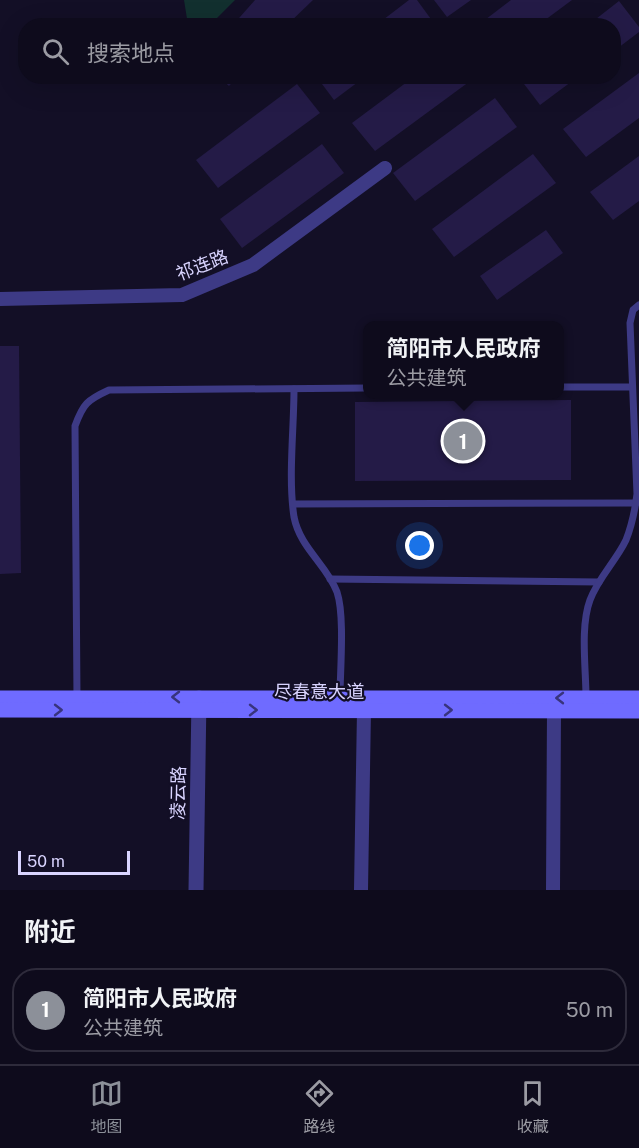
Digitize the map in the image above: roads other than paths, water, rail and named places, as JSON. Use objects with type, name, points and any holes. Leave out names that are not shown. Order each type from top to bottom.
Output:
[{"type":"main road","name":"尽春意大道","points":[[0,698],[77,698],[364,710],[639,711]]},
{"type":"main road","name":"尽春意大道","points":[[0,710],[340,698],[639,698]]},
{"type":"street","name":"祁连路","points":[[0,299],[182,295],[253,265],[385,168]]},
{"type":"street","name":"凌云路","points":[[196,890],[199,704]]},
{"type":"street","points":[[361,890],[364,710]]},
{"type":"street","points":[[553,890],[554,710]]},
{"type":"lane","points":[[586,698],[585,618],[590,599],[625,541],[633,520],[636,503],[630,323],[633,310],[639,305]]},
{"type":"lane","points":[[564,387],[632,387]]},
{"type":"lane","points":[[77,698],[75,426],[82,407],[91,398],[109,390],[363,388]]},
{"type":"lane","points":[[294,389],[293,504],[295,518],[302,541],[330,579],[337,593],[340,609],[340,698]]},
{"type":"lane","points":[[293,504],[636,503]]},
{"type":"lane","points":[[330,579],[599,582]]},
{"type":"place","name":"简阳市人民政府","points":[[463,441]]}]
